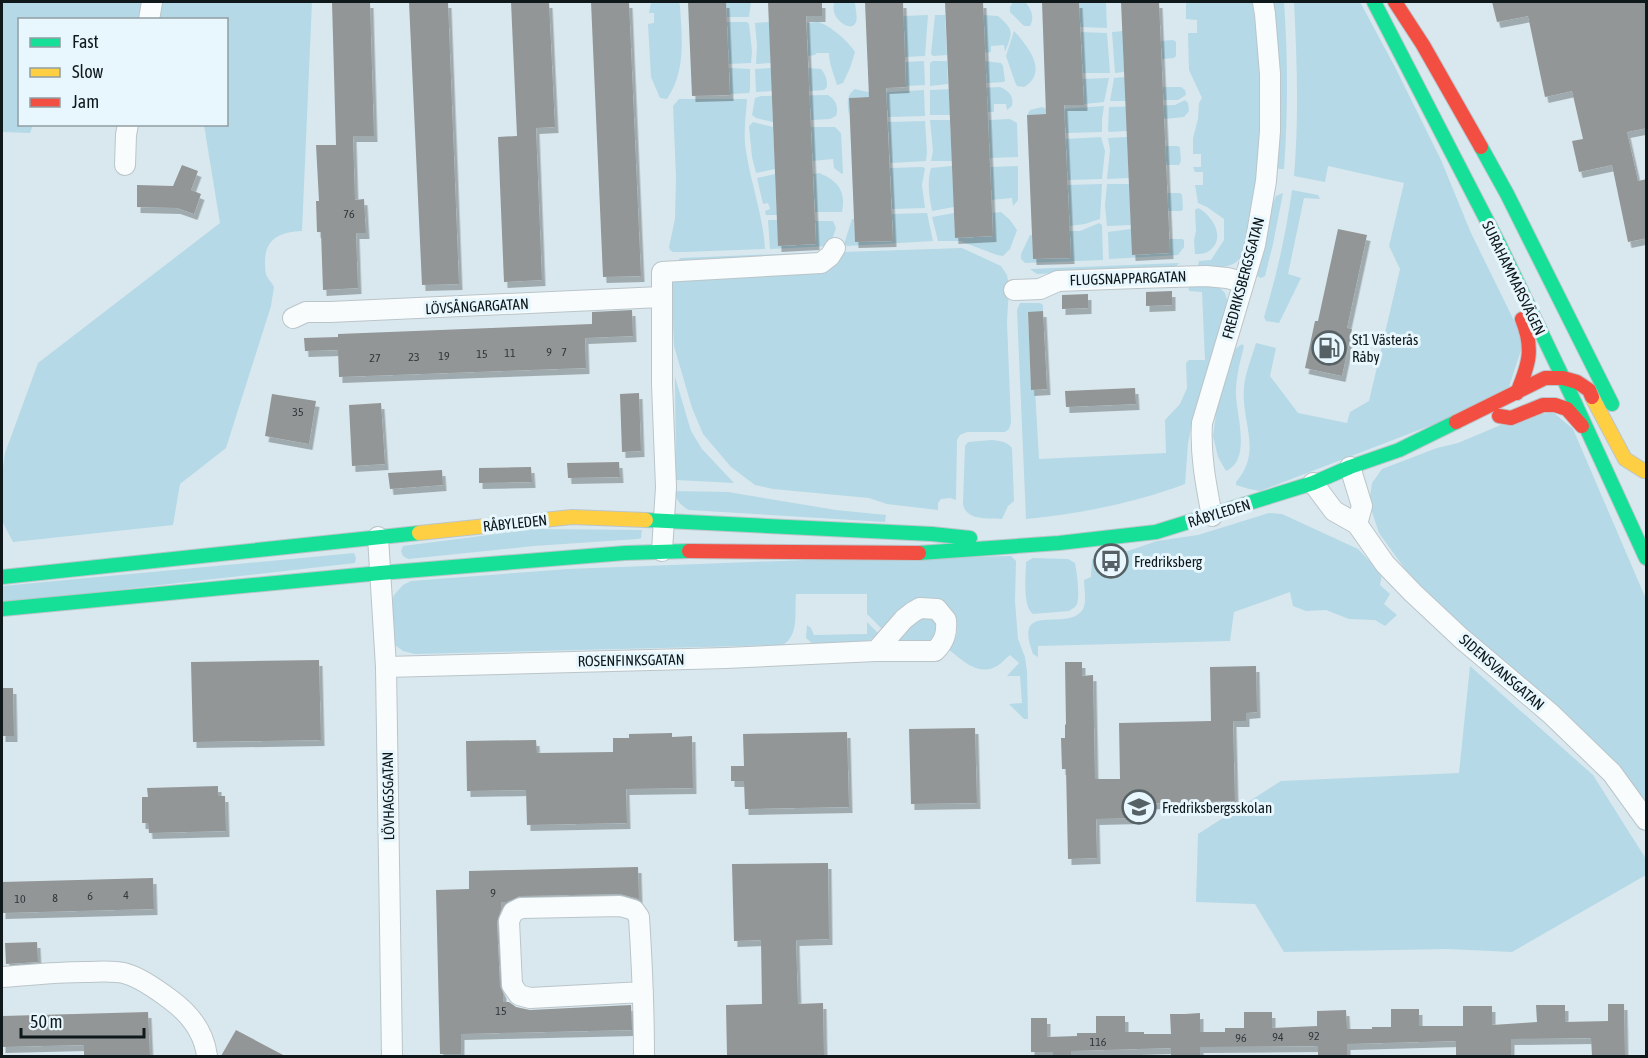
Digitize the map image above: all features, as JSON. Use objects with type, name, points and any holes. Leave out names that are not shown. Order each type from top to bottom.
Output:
[{"type":"main road","name":"SURAHAMMARSVÄGEN","points":[[1374,2],[1401,58],[1452,150],[1563,378],[1647,558]]},
{"type":"main road","name":"SURAHAMMARSVÄGEN","points":[[1395,2],[1423,45],[1507,194],[1645,473]]},
{"type":"main road","points":[[1516,281],[1512,296],[1526,326],[1531,349],[1529,366],[1517,393]]},
{"type":"main road","points":[[1399,450],[1417,452],[1546,395],[1563,378],[1572,357],[1574,343],[1571,322]]},
{"type":"main road","points":[[1399,450],[1545,378],[1563,378],[1577,382],[1589,390],[1625,459],[1645,473]]},
{"type":"main road","points":[[1499,416],[1510,418],[1543,405],[1555,405],[1567,409],[1592,439]]},
{"type":"main road","name":"RÅBYLEDEN","points":[[2,609],[380,573],[662,551],[930,553],[1059,543],[1156,532],[1313,483],[1399,450]]},
{"type":"main road","name":"RÅBYLEDEN","points":[[2,577],[572,517],[932,534],[1031,544]]},
{"type":"street","points":[[149,18],[152,2]]},
{"type":"street","name":"FREDRIKSBERGSGATAN","points":[[1212,516],[1204,471],[1202,423],[1257,234],[1266,181],[1270,131],[1270,74],[1263,2]]},
{"type":"street","points":[[125,165],[128,126]]},
{"type":"street","points":[[662,551],[666,487],[662,384],[662,272],[821,263],[835,249]]},
{"type":"street","name":"FLUGSNAPPARGATAN","points":[[1014,290],[1040,289],[1058,281],[1137,278],[1206,276],[1244,282]]},
{"type":"street","name":"LÖVSÅNGARGATAN","points":[[293,318],[306,312],[662,297]]},
{"type":"street","points":[[1350,467],[1362,506],[1358,524]]},
{"type":"street","name":"SIDENSVANSGATAN","points":[[1313,483],[1334,511],[1358,524],[1385,564],[1413,593],[1461,638],[1551,714],[1612,773],[1647,820]]},
{"type":"street","name":"LÖVHAGSGATAN","points":[[378,537],[386,667],[392,1056]]},
{"type":"street","name":"ROSENFINKSGATAN","points":[[386,667],[726,658],[876,651]]},
{"type":"street","points":[[643,992],[530,998],[519,995],[512,985],[509,921],[513,912],[521,908],[620,906],[634,910],[639,917],[643,992],[644,1056]]},
{"type":"street","points":[[2,977],[52,972],[104,971],[128,974],[157,990],[183,1009],[199,1029],[207,1056]]},
{"type":"shaded area","points":[[2,2],[312,2],[302,231],[276,237],[268,246],[265,268],[266,275],[274,287],[271,306],[226,448],[180,484],[173,525],[13,542],[2,521],[2,475],[5,453],[38,363],[220,223],[204,126],[228,126],[228,18],[18,18],[18,126],[33,126],[30,133],[2,132]]},
{"type":"shaded area","points":[[651,2],[679,2],[680,6],[682,42],[680,66],[667,99],[660,98],[651,77],[648,24],[654,23],[654,13],[649,13]]},
{"type":"shaded area","points":[[726,2],[751,2],[749,17],[726,17]]},
{"type":"shaded area","points":[[834,2],[855,2],[857,17],[854,25],[847,26],[837,18]]},
{"type":"shaded area","points":[[1013,2],[1027,4],[1032,16],[1030,26],[1024,26],[1010,12]]},
{"type":"shaded area","points":[[1079,2],[1106,2],[1107,28],[1080,27]]},
{"type":"shaded area","points":[[1187,2],[1252,2],[1259,49],[1260,147],[1255,195],[1244,254],[1236,262],[1215,268],[1198,265],[1199,261],[1211,260],[1224,240],[1224,219],[1198,203],[1195,185],[1203,185],[1203,172],[1195,172],[1193,167],[1201,167],[1201,154],[1193,154],[1193,138],[1199,103],[1202,98],[1189,70],[1188,33],[1197,33],[1197,20],[1186,19]]},
{"type":"shaded area","points":[[1271,2],[1284,2],[1287,86],[1284,169],[1279,169],[1276,165]]},
{"type":"shaded area","points":[[1294,2],[1360,2],[1441,160],[1471,233],[1524,341],[1509,387],[1445,420],[1260,491],[1236,485],[1244,470],[1250,448],[1244,388],[1256,343],[1276,348],[1270,376],[1298,413],[1347,423],[1350,412],[1369,401],[1400,269],[1389,246],[1404,183],[1328,166],[1325,182],[1294,176],[1297,89]]},
{"type":"shaded area","points":[[928,15],[925,56],[905,57],[903,16]]},
{"type":"shaded area","points":[[935,15],[945,15],[947,55],[933,56],[931,54]]},
{"type":"shaded area","points":[[983,15],[998,16],[1011,31],[1005,52],[1004,45],[991,46],[991,52],[985,53]]},
{"type":"shaded area","points":[[727,22],[747,22],[749,24],[751,63],[728,64]]},
{"type":"shaded area","points":[[769,22],[771,63],[756,64],[755,23]]},
{"type":"shaded area","points":[[818,22],[839,34],[855,52],[843,83],[837,85],[829,53],[816,53],[808,56],[807,23]]},
{"type":"shaded area","points":[[1014,31],[1030,51],[1036,67],[1031,81],[1024,87],[1017,86],[1006,56]]},
{"type":"shaded area","points":[[1123,31],[1124,72],[1115,73],[1112,32]]},
{"type":"shaded area","points":[[1081,32],[1107,33],[1110,73],[1082,73]]},
{"type":"shaded area","points":[[1161,41],[1176,42],[1176,56],[1162,59]]},
{"type":"shaded area","points":[[924,61],[925,85],[906,86],[905,62]]},
{"type":"shaded area","points":[[947,61],[948,84],[930,86],[930,63]]},
{"type":"shaded area","points":[[985,61],[1001,63],[1004,82],[986,83]]},
{"type":"shaded area","points":[[729,68],[750,69],[749,93],[730,94]]},
{"type":"shaded area","points":[[771,68],[772,91],[756,92],[755,69]]},
{"type":"shaded area","points":[[808,68],[823,71],[827,84],[824,90],[809,91]]},
{"type":"shaded area","points":[[1125,77],[1126,101],[1110,101],[1114,78]]},
{"type":"shaded area","points":[[1109,78],[1104,102],[1084,104],[1083,79]]},
{"type":"shaded area","points":[[1000,87],[1011,97],[1012,106],[1007,110],[1006,104],[994,104],[994,112],[988,112],[949,94],[950,115],[930,115],[930,90]]},
{"type":"shaded area","points":[[1163,87],[1181,87],[1185,90],[1186,95],[1178,100],[1163,100]]},
{"type":"shaded area","points":[[855,89],[872,93],[924,90],[925,116],[888,117],[886,96],[849,98],[849,116],[848,98]]},
{"type":"shaded area","points":[[828,95],[835,101],[837,107],[836,116],[830,119],[811,120],[809,99],[772,101],[773,122],[752,115],[755,98],[761,96]]},
{"type":"shaded area","points":[[679,99],[747,99],[745,145],[765,249],[684,252],[670,250],[675,219],[676,176],[673,106]]},
{"type":"shaded area","points":[[1185,100],[1189,111],[1184,117],[1164,119],[1163,109],[1127,131],[1109,132],[1108,130],[1109,107],[1175,105]]},
{"type":"shaded area","points":[[1104,106],[1102,132],[1066,133],[1064,113],[1027,115],[1030,110],[1042,107],[1049,110]]},
{"type":"shaded area","points":[[1010,119],[1017,123],[1018,157],[989,158],[988,120]]},
{"type":"shaded area","points":[[930,120],[950,120],[952,161],[931,161],[933,151]]},
{"type":"shaded area","points":[[925,121],[926,161],[890,163],[888,122]]},
{"type":"shaded area","points":[[753,122],[773,127],[775,169],[756,173],[749,126]]},
{"type":"shaded area","points":[[811,127],[835,127],[841,133],[842,174],[834,168],[833,159],[812,161]]},
{"type":"shaded area","points":[[1101,137],[1105,151],[1102,179],[1067,180],[1066,139]]},
{"type":"shaded area","points":[[1127,137],[1129,178],[1107,179],[1110,150],[1108,138]]},
{"type":"shaded area","points":[[1165,146],[1180,148],[1179,165],[1166,165]]},
{"type":"shaded area","points":[[952,166],[954,207],[932,211],[929,189],[931,168]]},
{"type":"shaded area","points":[[1018,166],[1018,200],[1013,206],[1012,198],[991,200],[990,167]]},
{"type":"shaded area","points":[[890,168],[925,168],[922,185],[925,208],[892,209]]},
{"type":"shaded area","points":[[819,173],[832,180],[840,188],[843,199],[842,212],[815,212],[813,174]]},
{"type":"shaded area","points":[[775,174],[777,215],[766,215],[765,211],[770,209],[768,203],[763,204],[757,178]]},
{"type":"shaded area","points":[[1102,184],[1100,219],[1069,226],[1068,185]]},
{"type":"shaded area","points":[[1107,184],[1129,184],[1131,225],[1107,226],[1105,205]]},
{"type":"shaded area","points":[[1292,190],[1318,195],[1320,199],[1304,198],[1288,274],[1301,278],[1279,323],[1266,321],[1264,317],[1281,254]]},
{"type":"shaded area","points":[[1167,193],[1182,195],[1183,209],[1181,211],[1168,211]]},
{"type":"shaded area","points":[[1283,193],[1265,276],[1261,278],[1257,276],[1273,203],[1276,196]]},
{"type":"shaded area","points":[[1198,208],[1216,227],[1217,240],[1209,251],[1195,254],[1195,210]]},
{"type":"shaded area","points":[[1001,212],[1017,230],[1010,249],[1003,256],[960,241],[938,241],[932,217],[954,213],[955,238],[993,236],[992,213]]},
{"type":"shaded area","points":[[927,213],[933,241],[847,246],[844,244],[852,219],[854,219],[855,242],[893,241],[892,214]]},
{"type":"shaded area","points":[[768,220],[777,220],[779,246],[816,244],[815,221],[833,221],[836,228],[830,246],[770,249]]},
{"type":"shaded area","points":[[1099,223],[1102,225],[1103,260],[1025,263],[1021,259],[1030,235],[1032,235],[1033,259],[1070,258],[1070,231],[1080,231]]},
{"type":"shaded area","points":[[1131,229],[1133,255],[1170,253],[1169,239],[1184,240],[1184,247],[1178,255],[1109,259],[1108,232]]},
{"type":"shaded area","points":[[962,248],[1001,266],[1007,275],[1011,423],[1005,432],[967,432],[960,435],[957,440],[956,500],[941,499],[938,503],[938,510],[887,504],[869,498],[773,489],[755,485],[731,467],[703,434],[692,408],[674,346],[671,278],[842,252]]},
{"type":"shaded area","points":[[827,252],[825,254],[677,263],[680,258]]},
{"type":"shaded area","points":[[1179,263],[1175,268],[1037,274],[1030,269]]},
{"type":"shaded area","points":[[1188,284],[1217,285],[1225,293],[1228,303],[1193,416],[1185,484],[1107,507],[1026,519],[1017,310],[1020,303],[1043,305],[1043,311],[1028,313],[1031,389],[1035,390],[1039,459],[1166,453],[1165,420],[1180,404],[1187,388],[1186,363],[1189,360],[1205,360],[1202,292],[1189,291]]},
{"type":"shaded area","points":[[1242,344],[1244,346],[1237,375],[1236,393],[1241,447],[1234,465],[1226,471],[1218,457],[1213,436],[1221,389],[1235,349]]},
{"type":"shaded area","points":[[675,377],[691,431],[702,449],[734,483],[676,480]]},
{"type":"shaded area","points":[[1553,412],[1573,429],[1646,599],[1646,804],[1624,776],[1534,687],[1447,612],[1410,576],[1379,533],[1369,503],[1372,483],[1382,469],[1437,448],[1458,443],[1515,419]]},
{"type":"shaded area","points":[[992,440],[1005,443],[1012,448],[1014,501],[1008,506],[1002,519],[973,516],[968,513],[963,504],[965,446],[968,442]]},
{"type":"shaded area","points":[[674,491],[728,492],[836,510],[886,515],[885,522],[689,510],[679,502]]},
{"type":"shaded area","points":[[1269,513],[1282,514],[1358,549],[1382,574],[1380,585],[1390,594],[1384,604],[1397,615],[1385,626],[1375,620],[1349,619],[1326,610],[1306,611],[1293,606],[1290,592],[1234,612],[1230,641],[1038,646],[1038,657],[1033,654],[1029,637],[1030,627],[1044,620],[1076,616],[1083,609],[1084,580],[1091,577],[1092,559],[1100,559],[1103,564],[1117,564],[1119,554],[1157,541],[1198,535]]},
{"type":"shaded area","points":[[536,529],[642,530],[641,538],[638,539],[534,546],[408,559],[401,551],[403,546]]},
{"type":"shaded area","points":[[354,553],[355,563],[2,603],[2,586]]},
{"type":"shaded area","points":[[1011,556],[1016,561],[1015,601],[1018,639],[1025,657],[1027,672],[1028,719],[1024,719],[1009,704],[1022,703],[1020,676],[1007,676],[1019,663],[1010,655],[999,665],[988,669],[976,668],[964,661],[948,649],[957,632],[952,612],[941,602],[927,598],[917,601],[883,630],[867,614],[867,594],[796,594],[794,629],[783,645],[415,654],[403,651],[395,645],[390,635],[391,604],[394,595],[403,585],[411,581],[568,569],[807,560]]},
{"type":"shaded area","points":[[1033,558],[1068,559],[1075,563],[1078,595],[1075,607],[1069,611],[1033,614],[1027,604],[1025,590],[1026,562]]},
{"type":"shaded area","points":[[926,615],[939,620],[936,641],[898,644],[897,638],[918,617]]},
{"type":"shaded area","points":[[867,622],[879,634],[865,642],[848,645],[813,644],[806,638],[807,625],[814,635],[867,634]]},
{"type":"shaded area","points":[[1470,666],[1593,775],[1646,859],[1646,875],[1512,952],[1448,949],[1284,952],[1255,904],[1196,902],[1198,834],[1281,781],[1459,773]]},
{"type":"building","points":[[332,2],[370,2],[374,136],[353,136],[355,200],[364,199],[366,233],[356,233],[358,288],[323,290],[321,232],[317,232],[316,201],[319,201],[316,145],[336,145]]},
{"type":"building","points":[[409,2],[448,2],[459,284],[422,285]]},
{"type":"building","points":[[511,2],[549,2],[555,127],[536,128],[542,280],[504,282],[498,137],[517,136]]},
{"type":"building","points":[[591,2],[629,2],[641,276],[603,277]]},
{"type":"building","points":[[688,2],[726,2],[730,95],[692,96]]},
{"type":"building","points":[[768,2],[822,2],[822,16],[806,16],[816,244],[778,246]]},
{"type":"building","points":[[865,2],[903,2],[906,87],[886,88],[893,241],[855,242],[849,98],[869,97]]},
{"type":"building","points":[[945,2],[983,2],[993,236],[955,238]]},
{"type":"building","points":[[1042,2],[1079,2],[1084,105],[1064,105],[1071,258],[1033,259],[1027,115],[1046,114]]},
{"type":"building","points":[[1121,2],[1159,2],[1170,253],[1132,255]]},
{"type":"building","points":[[1492,2],[1647,2],[1647,128],[1627,132],[1638,181],[1647,179],[1647,238],[1628,242],[1612,165],[1579,172],[1572,141],[1583,139],[1572,91],[1545,97],[1528,16],[1497,22]]},
{"type":"building","points":[[182,165],[198,171],[191,190],[201,194],[194,214],[177,208],[137,207],[137,185],[173,186]]},
{"type":"building","points":[[1338,229],[1367,235],[1347,328],[1352,329],[1342,376],[1305,368]]},
{"type":"building","points":[[1172,291],[1172,305],[1146,306],[1146,292]]},
{"type":"building","points":[[1088,294],[1088,308],[1062,309],[1062,295]]},
{"type":"building","points":[[632,310],[633,336],[585,338],[586,368],[339,377],[338,350],[305,351],[304,338],[338,337],[338,334],[592,324],[592,312]]},
{"type":"building","points":[[1043,311],[1047,389],[1031,390],[1028,312]]},
{"type":"building","points":[[1135,388],[1136,404],[1066,407],[1065,391]]},
{"type":"building","points":[[639,393],[641,451],[622,452],[620,394]]},
{"type":"building","points":[[272,394],[316,401],[309,444],[265,436]]},
{"type":"building","points":[[381,403],[385,464],[352,466],[349,405]]},
{"type":"building","points":[[619,462],[620,477],[568,478],[567,463]]},
{"type":"building","points":[[531,467],[532,482],[479,483],[479,468]]},
{"type":"building","points":[[442,470],[443,485],[390,489],[388,473]]},
{"type":"building","points":[[319,660],[321,740],[193,742],[191,662]]},
{"type":"building","points":[[1065,662],[1082,662],[1082,676],[1093,675],[1095,779],[1120,779],[1119,723],[1211,721],[1210,667],[1256,666],[1257,712],[1246,713],[1246,721],[1233,721],[1235,801],[1206,802],[1206,806],[1163,808],[1163,803],[1137,804],[1138,818],[1096,819],[1097,858],[1068,859],[1066,769],[1062,769],[1061,738],[1065,738],[1066,725]]},
{"type":"building","points":[[2,688],[13,688],[14,736],[2,736]]},
{"type":"building","points":[[975,728],[977,803],[911,804],[909,729]]},
{"type":"building","points":[[847,732],[849,807],[745,809],[744,781],[731,781],[731,766],[744,766],[743,734]]},
{"type":"building","points":[[672,733],[672,737],[692,736],[693,788],[626,789],[627,823],[527,825],[526,790],[467,791],[466,741],[536,740],[537,753],[613,752],[613,738],[629,738],[629,734]]},
{"type":"building","points":[[218,786],[218,796],[225,796],[226,831],[149,833],[148,823],[142,823],[142,797],[148,797],[147,788]]},
{"type":"building","points":[[828,863],[829,939],[796,940],[798,1004],[823,1003],[824,1056],[727,1056],[726,1005],[762,1004],[761,940],[734,941],[732,864]]},
{"type":"building","points":[[638,867],[639,899],[620,894],[520,896],[507,902],[501,902],[497,922],[503,1002],[530,1010],[631,1005],[632,1030],[461,1034],[461,1054],[440,1054],[436,890],[469,889],[469,871]]},
{"type":"building","points":[[153,878],[154,909],[2,913],[2,882]]},
{"type":"building","points":[[37,942],[38,962],[6,964],[5,943]]},
{"type":"building","points":[[1608,1004],[1624,1004],[1625,1056],[1592,1056],[1591,1038],[1511,1039],[1511,1056],[1456,1056],[1456,1041],[1347,1044],[1347,1056],[1318,1056],[1318,1046],[1200,1047],[1200,1056],[1171,1056],[1171,1048],[1071,1051],[1071,1056],[1053,1056],[1053,1052],[1031,1052],[1031,1018],[1047,1018],[1047,1037],[1096,1033],[1096,1016],[1125,1016],[1125,1032],[1171,1034],[1170,1014],[1200,1013],[1200,1032],[1225,1032],[1225,1028],[1244,1028],[1244,1012],[1272,1012],[1272,1028],[1317,1026],[1317,1011],[1346,1010],[1347,1029],[1372,1029],[1372,1027],[1391,1027],[1391,1009],[1419,1009],[1419,1026],[1463,1026],[1463,1006],[1492,1006],[1492,1025],[1537,1022],[1536,1005],[1565,1005],[1565,1022],[1608,1021]]},
{"type":"building","points":[[148,1012],[150,1056],[84,1056],[84,1045],[2,1047],[2,1016]]},
{"type":"building","points":[[236,1030],[285,1056],[221,1056]]},
{"type":"traffic: fast","points":[[1374,2],[1499,244],[1646,558]]},
{"type":"traffic: fast","points":[[1481,147],[1507,194],[1612,404]]},
{"type":"traffic: fast","points":[[919,553],[1059,543],[1156,532],[1313,483],[1399,450],[1456,422]]},
{"type":"traffic: fast","points":[[646,520],[932,534],[970,538]]},
{"type":"traffic: fast","points":[[2,577],[419,533]]},
{"type":"traffic: fast","points":[[2,609],[380,573],[625,553],[689,551]]},
{"type":"traffic: slow","points":[[1592,397],[1625,459],[1644,471]]},
{"type":"traffic: slow","points":[[419,533],[572,517],[646,520]]},
{"type":"traffic: jam","points":[[1395,2],[1423,45],[1481,147]]},
{"type":"traffic: jam","points":[[1517,393],[1529,356],[1528,339],[1522,319]]},
{"type":"traffic: jam","points":[[1456,422],[1545,378],[1563,378],[1577,382],[1589,390],[1592,397]]},
{"type":"traffic: jam","points":[[1499,416],[1511,418],[1543,405],[1555,405],[1567,409],[1582,426]]},
{"type":"traffic: jam","points":[[689,551],[919,553]]},
{"type":"place","name":"St1 Västerås Råby","points":[[1329,348]]},
{"type":"place","name":"Fredriksberg","points":[[1111,561]]},
{"type":"place","name":"Fredriksbergsskolan","points":[[1139,807]]}]
